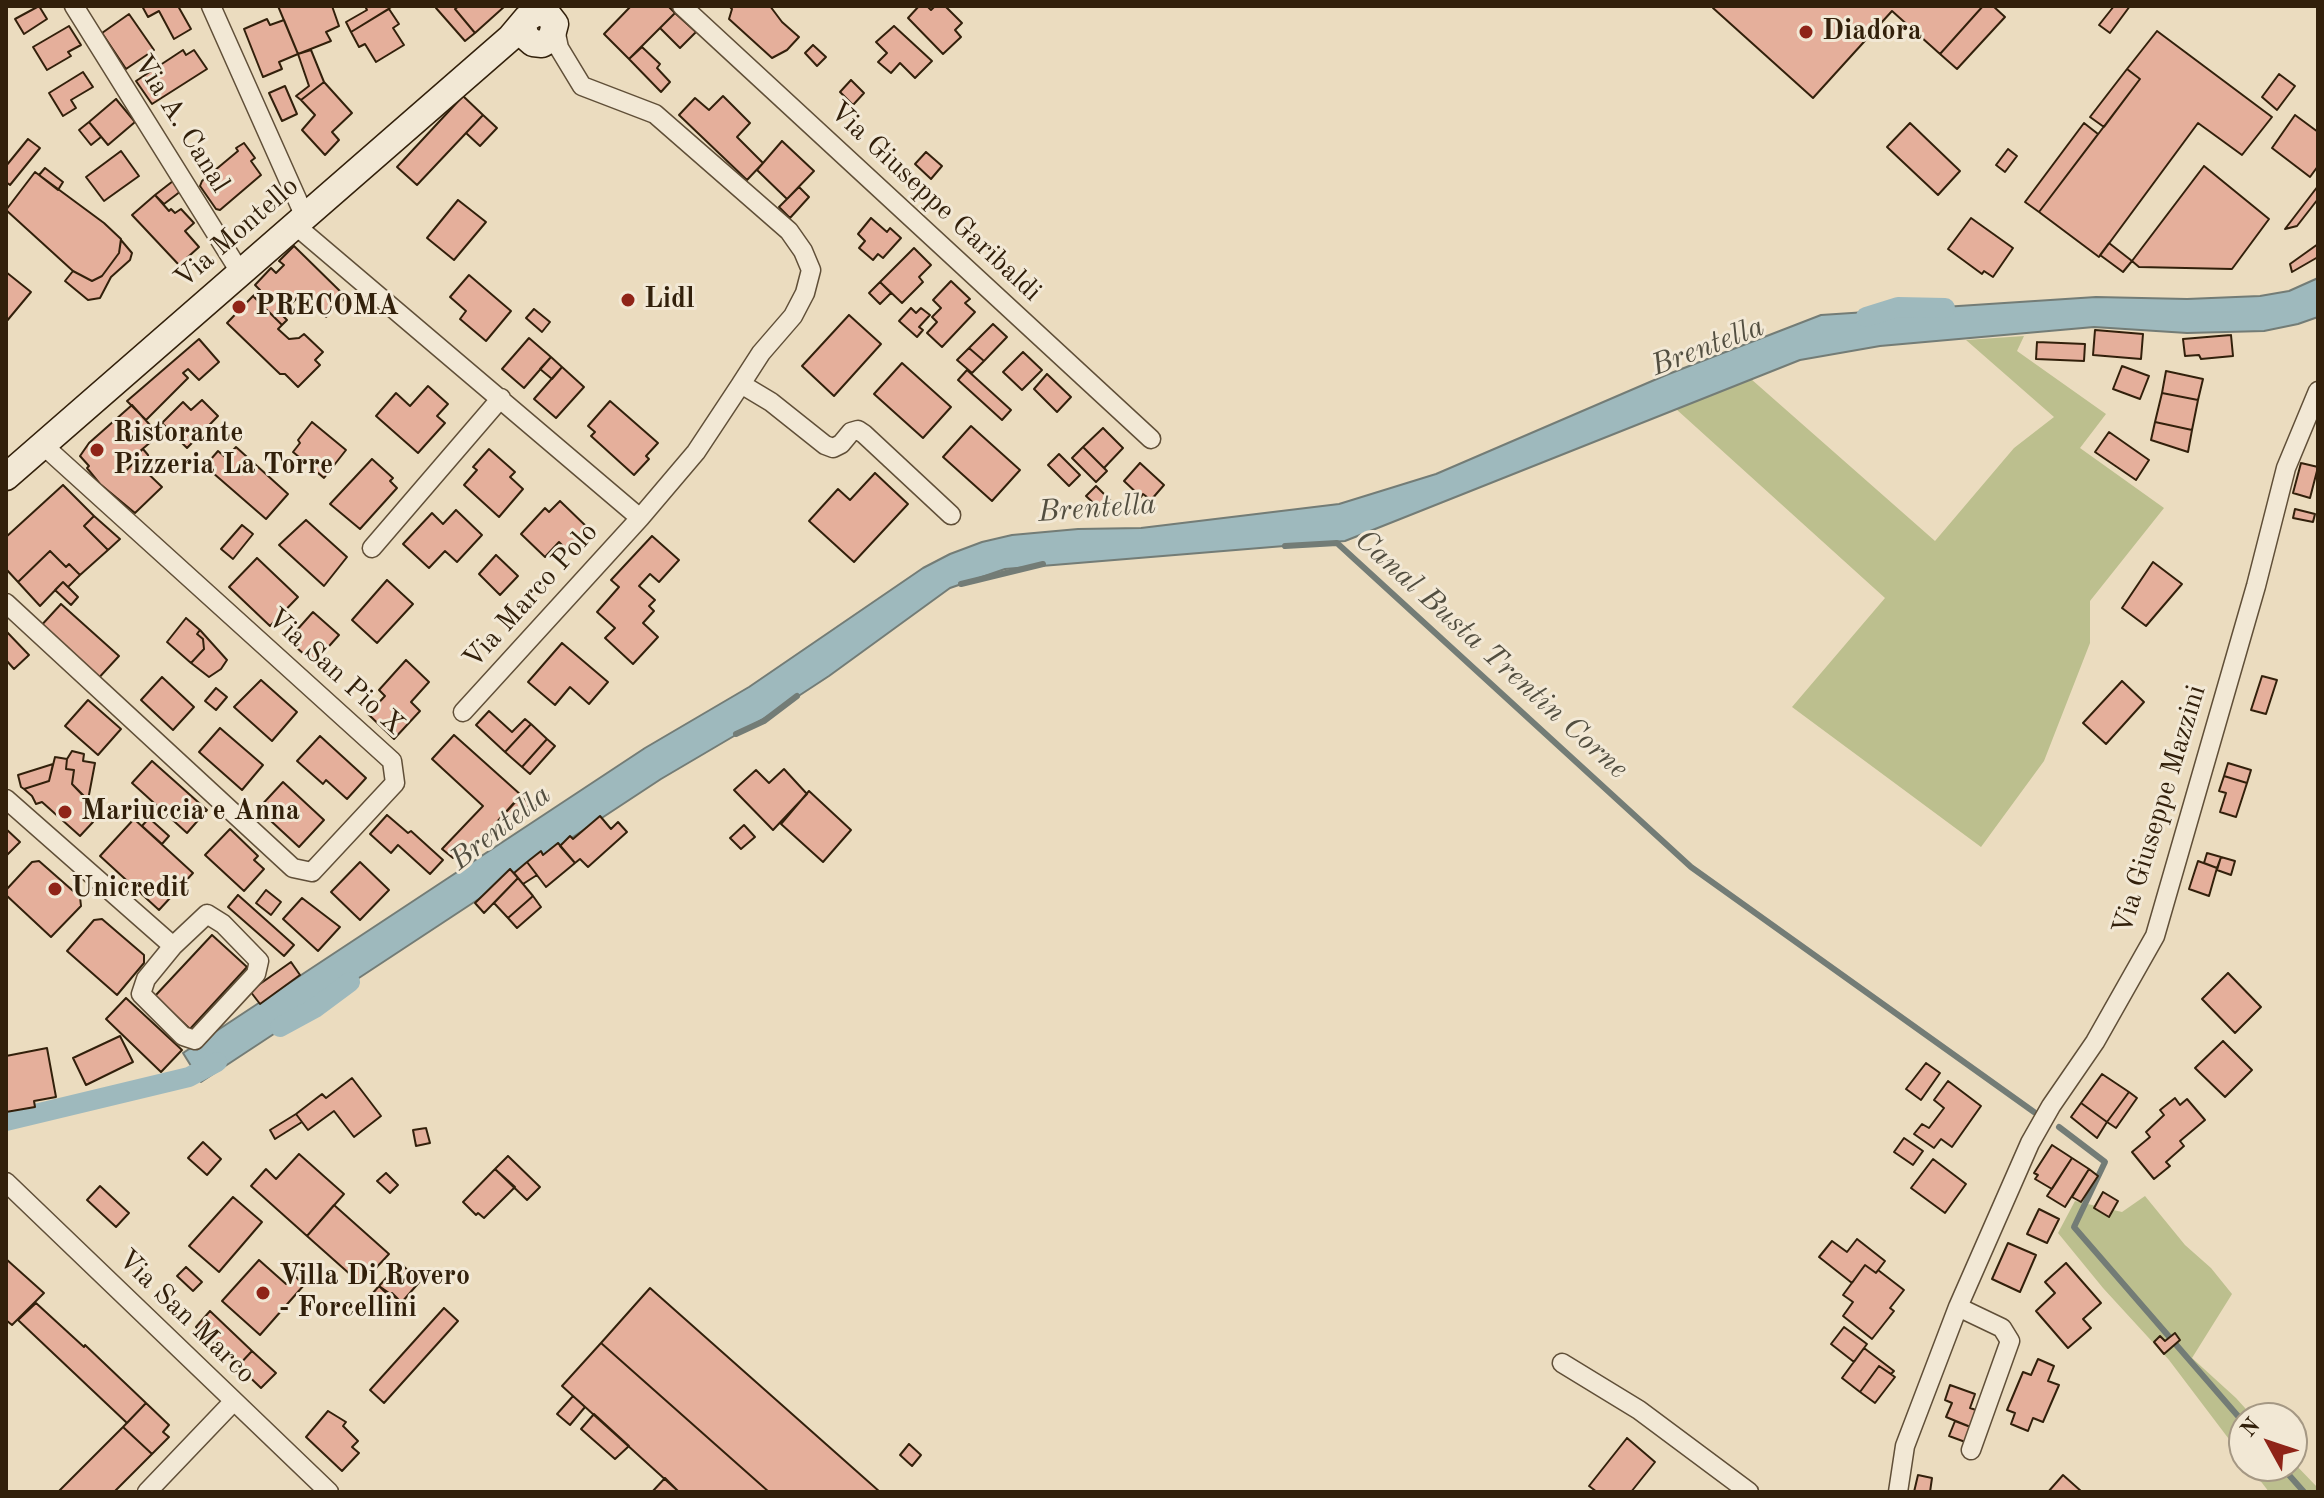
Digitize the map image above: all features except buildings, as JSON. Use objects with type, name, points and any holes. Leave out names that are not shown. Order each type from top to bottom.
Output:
[{"type":"main road","name":"Via Montello","points":[[6,477],[300,221],[540,26]]},
{"type":"street","name":"Via A. Canal","points":[[74,6],[240,272]]},
{"type":"street","points":[[211,6],[300,221]]},
{"type":"street","name":"Via Giuseppe Garibaldi","points":[[682,6],[1151,439]]},
{"type":"street","name":"Via Marco Polo","points":[[463,712],[696,452],[761,353],[793,316],[805,293],[811,270],[789,231],[655,114],[582,86],[540,26]]},
{"type":"street","name":"Via Marco Polo","points":[[300,221],[640,518]]},
{"type":"street","points":[[741,384],[771,402],[825,445],[833,448],[851,432],[858,430],[951,515]]},
{"type":"street","name":"Via Giuseppe Mazzini","points":[[1898,1492],[1905,1446],[1958,1307],[2030,1143],[2099,1034],[2155,936],[2256,586],[2286,468],[2318,391]]},
{"type":"street","points":[[372,548],[501,398]]},
{"type":"street","name":"Via San Pio X","points":[[6,603],[293,868],[312,872],[395,783],[392,761],[44,446]]},
{"type":"street","points":[[6,799],[173,946]]},
{"type":"street","points":[[207,914],[223,924],[259,961],[256,974],[195,1040],[183,1036],[141,994],[146,979],[173,946],[207,914]]},
{"type":"street","name":"Via San Marco","points":[[6,1182],[329,1492]]},
{"type":"street","points":[[1958,1307],[2002,1328],[2010,1341],[1971,1450]]},
{"type":"street","points":[[1562,1363],[1639,1410],[1749,1492]]},
{"type":"street","points":[[147,1492],[233,1402]]},
{"type":"green space","points":[[2024,336],[2017,351],[2106,414],[2080,448],[2164,508],[2090,601],[2090,643],[2044,761],[1981,847],[1792,707],[1885,598],[1676,409],[1751,379],[1935,541],[2014,448],[2054,417],[1966,340]]},
{"type":"green space","points":[[2145,1196],[2185,1245],[2211,1268],[2232,1294],[2192,1358],[2240,1402],[2228,1402],[2228,1438],[2169,1360],[2058,1233],[2075,1201],[2122,1212]]},
{"type":"green space","points":[[2308,1478],[2318,1488],[2318,1492],[2269,1492],[2261,1482],[2308,1482]]},
{"type":"water","points":[[2318,278],[2318,317],[2264,331],[2187,333],[2094,327],[1880,346],[1800,360],[1345,541],[1005,569],[950,588],[829,676],[661,779],[201,1082],[183,1053],[645,748],[749,687],[923,568],[982,542],[1012,535],[1078,529],[1141,528],[1339,504],[1436,474],[1666,375],[1821,315],[2096,297],[2187,299],[2260,296],[2289,291]]},
{"type":"waterway","name":"Brentella","points":[[1866,317],[1898,307],[1945,308]]},
{"type":"waterway","name":"Canal Busta Trentin Corne","points":[[1285,546],[1337,543],[1691,867],[2034,1112]]},
{"type":"waterway","name":"Canal Busta Trentin Corne","points":[[961,584],[1043,564]]},
{"type":"waterway","name":"Canal Busta Trentin Corne","points":[[736,734],[764,721],[797,696]]},
{"type":"waterway","name":"Brentella","points":[[280,1027],[315,1008],[350,982]]},
{"type":"waterway","name":"Brentella","points":[[6,1121],[189,1077],[217,1062]]},
{"type":"waterway","name":"Canal Busta Trentin Corne","points":[[2059,1127],[2105,1162],[2074,1227],[2228,1405]]},
{"type":"waterway","name":"Canal Busta Trentin Corne","points":[[2295,1482],[2304,1492]]},
{"type":"place","name":"Diadora","points":[[1806,32]]},
{"type":"place","name":"Lidl","points":[[628,300]]},
{"type":"place","name":"PRECOMA","points":[[239,307]]},
{"type":"place","name":"Ristorante Pizzeria La Torre","points":[[97,450]]},
{"type":"place","name":"Mariuccia e Anna","points":[[65,812]]},
{"type":"place","name":"Unicredit","points":[[55,889]]},
{"type":"place","name":"Villa Di Rovero - Forcellini","points":[[263,1293]]}]
